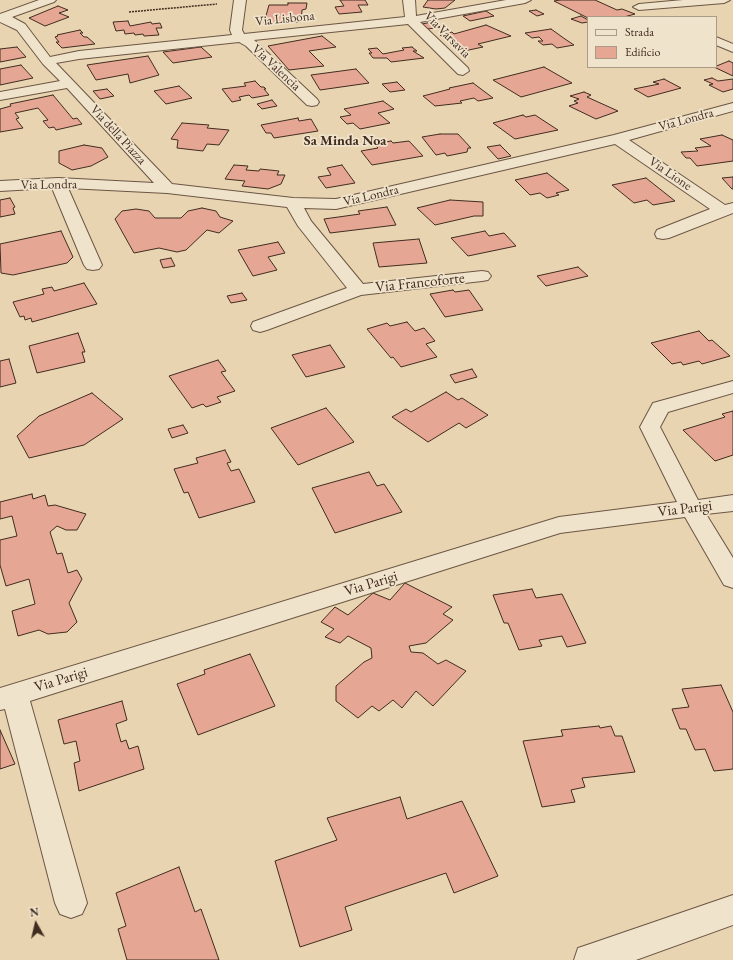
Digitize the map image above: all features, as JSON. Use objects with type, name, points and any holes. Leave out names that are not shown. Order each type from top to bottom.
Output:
[{"type":"street","points":[[1,18],[50,0]]},
{"type":"street","points":[[409,0],[411,20]]},
{"type":"street","name":"Via Lisbona","points":[[47,61],[80,55],[239,37],[411,20],[525,0]]},
{"type":"street","points":[[626,0],[659,16]]},
{"type":"street","points":[[639,7],[724,0]]},
{"type":"street","points":[[239,37],[236,30],[240,1]]},
{"type":"street","name":"Via della Piazza","points":[[1,18],[21,27],[47,61],[70,83],[167,188]]},
{"type":"street","name":"Via Varsavia","points":[[411,20],[463,71]]},
{"type":"street","name":"Via Valencia","points":[[239,37],[250,43],[312,102]]},
{"type":"street","points":[[717,40],[733,48]]},
{"type":"street","points":[[0,96],[70,83]]},
{"type":"street","name":"Via Londra","points":[[0,186],[58,183],[167,188],[293,203],[336,204],[617,139],[733,107]]},
{"type":"street","name":"Via Lione","points":[[617,139],[728,209]]},
{"type":"street","points":[[58,183],[93,265]]},
{"type":"street","name":"Via Francoforte","points":[[293,203],[304,223],[358,290]]},
{"type":"street","name":"Via Lione","points":[[663,234],[728,209]]},
{"type":"street","name":"Via Francoforte","points":[[260,326],[358,290],[482,276]]},
{"type":"street","points":[[733,387],[660,408],[650,427],[691,508],[733,579]]},
{"type":"street","name":"Via Parigi","points":[[71,903],[8,697],[559,525],[733,503]]},
{"type":"street","points":[[590,960],[733,910]]},
{"type":"path","points":[[129,12],[240,1]]},
{"type":"building","points":[[340,0],[365,0],[368,5],[358,5],[362,12],[339,14],[335,7],[344,6]]},
{"type":"building","points":[[428,0],[455,0],[445,8],[436,9],[423,7]]},
{"type":"building","points":[[595,0],[617,10],[622,9],[635,14],[628,16],[587,16],[587,18],[554,1]]},
{"type":"building","points":[[288,3],[307,3],[306,9],[302,10],[301,22],[264,23],[269,5],[288,5]]},
{"type":"building","points":[[58,6],[68,10],[59,13],[69,17],[45,26],[29,18]]},
{"type":"building","points":[[536,10],[544,14],[537,16],[529,11]]},
{"type":"building","points":[[486,11],[494,16],[470,21],[463,16]]},
{"type":"building","points":[[581,16],[587,19],[587,22],[582,23],[571,19]]},
{"type":"building","points":[[128,21],[130,26],[151,22],[152,24],[160,23],[162,28],[156,28],[159,35],[144,36],[143,34],[135,35],[134,33],[125,34],[124,30],[116,31],[113,22]]},
{"type":"building","points":[[432,22],[440,27],[428,29],[422,24]]},
{"type":"building","points":[[486,25],[511,36],[478,44],[483,47],[464,51],[440,35],[452,32],[454,34]]},
{"type":"building","points":[[551,29],[574,45],[557,48],[552,44],[543,45],[538,41],[543,41],[539,37],[532,38],[525,33]]},
{"type":"building","points":[[80,30],[83,33],[80,33],[84,37],[87,37],[95,44],[62,48],[56,42],[59,42],[55,37],[58,36],[57,35]]},
{"type":"building","points":[[322,36],[336,47],[309,51],[324,66],[289,70],[268,46]]},
{"type":"building","points":[[17,47],[26,57],[0,62],[0,49]]},
{"type":"building","points":[[201,47],[212,57],[173,63],[163,52]]},
{"type":"building","points":[[412,47],[417,51],[413,51],[424,58],[391,62],[387,58],[373,58],[369,53],[372,53],[368,49],[377,48],[383,54],[404,50],[402,48]]},
{"type":"building","points":[[148,56],[159,75],[130,83],[128,74],[96,80],[87,65]]},
{"type":"building","points":[[729,61],[733,63],[733,76],[716,68],[717,66]]},
{"type":"building","points":[[21,65],[33,78],[0,85],[0,69]]},
{"type":"building","points":[[544,67],[572,83],[521,97],[493,80]]},
{"type":"building","points":[[356,69],[369,83],[320,90],[311,75]]},
{"type":"building","points":[[712,78],[718,81],[733,79],[733,89],[723,92],[709,85],[713,84],[704,80]]},
{"type":"building","points":[[664,79],[681,88],[648,97],[634,89],[659,84],[653,82]]},
{"type":"building","points":[[255,81],[261,87],[266,89],[264,89],[269,95],[252,98],[249,95],[239,97],[241,100],[232,102],[222,89],[246,86],[244,83]]},
{"type":"building","points":[[397,82],[405,90],[390,92],[382,84]]},
{"type":"building","points":[[473,83],[493,98],[478,101],[474,98],[460,101],[462,103],[435,106],[423,96],[450,89],[449,88]]},
{"type":"building","points":[[179,86],[192,98],[166,104],[154,91]]},
{"type":"building","points":[[107,89],[114,96],[100,99],[93,91]]},
{"type":"building","points":[[584,92],[591,95],[587,97],[618,111],[596,119],[569,106],[578,103],[574,101],[579,99],[570,96]]},
{"type":"building","points":[[53,95],[73,119],[77,118],[82,124],[56,130],[54,127],[49,128],[43,121],[48,120],[38,108],[15,113],[19,118],[16,119],[23,128],[0,132],[0,109],[11,106],[10,104]]},
{"type":"building","points":[[272,100],[277,106],[262,109],[257,104]]},
{"type":"building","points":[[383,101],[394,109],[378,113],[390,123],[360,129],[353,123],[347,124],[340,117],[351,115],[344,109]]},
{"type":"building","points":[[523,115],[526,117],[535,115],[558,130],[515,139],[493,123]]},
{"type":"building","points":[[298,118],[299,121],[311,119],[318,131],[274,138],[271,133],[266,133],[261,125]]},
{"type":"building","points":[[182,123],[209,125],[207,128],[229,130],[219,145],[207,144],[203,151],[177,148],[178,140],[171,139]]},
{"type":"building","points":[[440,134],[458,134],[471,148],[468,148],[467,152],[447,156],[445,153],[436,155],[422,137]]},
{"type":"building","points":[[722,135],[733,140],[733,161],[697,166],[690,158],[686,158],[681,152],[698,151],[695,148],[711,146],[700,139]]},
{"type":"building","points":[[391,141],[393,143],[409,141],[423,156],[372,165],[361,151],[378,148],[374,144]]},
{"type":"building","points":[[84,145],[102,148],[108,157],[91,166],[72,170],[59,163],[59,151]]},
{"type":"building","points":[[500,145],[511,156],[498,159],[487,147]]},
{"type":"building","points":[[234,165],[248,166],[246,170],[259,171],[260,169],[279,171],[277,175],[285,175],[281,184],[268,189],[242,186],[245,181],[225,179]]},
{"type":"building","points":[[342,165],[355,183],[326,188],[318,177],[331,175],[327,168]]},
{"type":"building","points":[[547,173],[569,190],[556,193],[559,195],[547,198],[540,193],[530,195],[515,180]]},
{"type":"building","points":[[733,177],[733,189],[732,189],[722,178]]},
{"type":"building","points":[[646,178],[675,201],[653,205],[647,200],[634,203],[612,185]]},
{"type":"building","points":[[10,198],[15,207],[13,208],[15,214],[0,217],[0,200]]},
{"type":"building","points":[[450,200],[483,202],[483,216],[474,216],[435,225],[417,208]]},
{"type":"building","points":[[387,207],[396,225],[330,233],[324,219],[360,214],[358,211]]},
{"type":"building","points":[[202,208],[216,211],[220,217],[233,221],[219,233],[207,230],[186,250],[177,252],[159,248],[134,253],[115,219],[122,211],[136,209],[149,211],[155,218],[181,218],[188,211]]},
{"type":"building","points":[[61,231],[73,257],[67,263],[13,275],[1,273],[0,244]]},
{"type":"building","points":[[485,231],[489,236],[504,233],[516,246],[468,256],[451,238]]},
{"type":"building","points":[[419,239],[427,263],[379,267],[373,243]]},
{"type":"building","points":[[278,242],[285,253],[268,257],[277,270],[253,276],[238,250]]},
{"type":"building","points":[[171,258],[175,266],[163,268],[160,260]]},
{"type":"building","points":[[578,267],[588,276],[546,286],[537,276]]},
{"type":"building","points":[[84,283],[97,304],[32,322],[31,318],[25,320],[24,316],[20,317],[13,302],[44,294],[42,289],[52,287],[54,291]]},
{"type":"building","points":[[453,290],[455,292],[469,290],[483,310],[445,317],[430,294]]},
{"type":"building","points":[[242,293],[247,300],[231,303],[227,296]]},
{"type":"building","points":[[407,322],[415,331],[424,328],[435,341],[426,344],[437,357],[401,367],[393,357],[391,358],[367,329],[387,323],[390,326]]},
{"type":"building","points":[[699,331],[709,341],[712,340],[730,356],[702,364],[699,361],[683,365],[681,362],[672,364],[651,343]]},
{"type":"building","points":[[78,333],[85,352],[82,352],[85,362],[37,373],[29,346]]},
{"type":"building","points":[[330,345],[345,367],[306,377],[292,355]]},
{"type":"building","points":[[9,359],[16,383],[0,387],[0,361]]},
{"type":"building","points":[[218,360],[226,371],[221,372],[235,391],[217,397],[221,402],[206,407],[203,404],[192,408],[169,376]]},
{"type":"building","points":[[472,369],[477,377],[455,383],[450,375]]},
{"type":"building","points":[[446,392],[458,400],[462,398],[488,415],[466,428],[459,423],[428,442],[392,417],[406,409],[411,412]]},
{"type":"building","points":[[92,393],[123,419],[84,445],[29,458],[17,436],[39,416]]},
{"type":"building","points":[[326,408],[354,442],[298,465],[271,428]]},
{"type":"building","points":[[733,411],[733,455],[715,461],[683,430],[725,417],[722,414]]},
{"type":"building","points":[[183,425],[188,433],[172,438],[168,429]]},
{"type":"building","points":[[225,450],[231,462],[227,463],[231,471],[239,469],[255,502],[199,518],[188,492],[184,493],[174,469],[198,463],[196,458]]},
{"type":"building","points":[[369,472],[377,486],[384,484],[402,512],[335,533],[312,488]]},
{"type":"building","points":[[32,494],[33,499],[45,495],[48,506],[55,505],[86,514],[77,530],[66,530],[57,526],[50,532],[57,554],[62,553],[68,573],[77,570],[82,579],[69,603],[77,622],[67,632],[48,634],[39,630],[18,636],[12,611],[35,604],[29,579],[6,586],[0,565],[0,540],[17,536],[12,516],[0,519],[0,502]]},
{"type":"building","points":[[405,583],[452,607],[443,614],[453,620],[426,643],[409,646],[411,652],[423,653],[438,664],[446,660],[466,671],[433,706],[416,691],[402,708],[393,700],[379,711],[372,706],[358,718],[336,701],[336,686],[364,662],[372,658],[371,648],[348,636],[340,643],[325,637],[334,629],[321,622],[335,607],[348,615],[373,593],[390,600]]},
{"type":"building","points":[[532,589],[536,598],[562,594],[586,643],[567,647],[562,636],[539,640],[542,646],[519,650],[508,623],[504,623],[493,595]]},
{"type":"building","points":[[250,654],[275,706],[198,735],[177,684],[205,674],[204,670]]},
{"type":"building","points":[[721,685],[733,712],[733,769],[714,771],[705,749],[695,750],[686,729],[680,729],[672,709],[689,707],[682,689]]},
{"type":"building","points":[[122,701],[127,720],[116,724],[121,742],[126,740],[129,749],[138,746],[144,769],[79,791],[74,763],[80,761],[76,741],[64,744],[58,720]]},
{"type":"building","points":[[599,726],[600,728],[611,726],[615,736],[622,736],[635,772],[582,778],[585,787],[571,790],[575,802],[542,807],[523,741],[563,736],[561,730]]},
{"type":"building","points":[[0,730],[15,764],[0,769]]},
{"type":"building","points":[[400,797],[407,819],[462,801],[498,876],[454,893],[446,873],[345,907],[352,930],[300,947],[275,861],[337,840],[327,818]]},
{"type":"building","points":[[179,867],[195,912],[201,909],[219,960],[127,960],[118,929],[126,926],[116,893]]},
{"type":"district","name":"Sa Minda Noa","points":[[345,141]]}]
